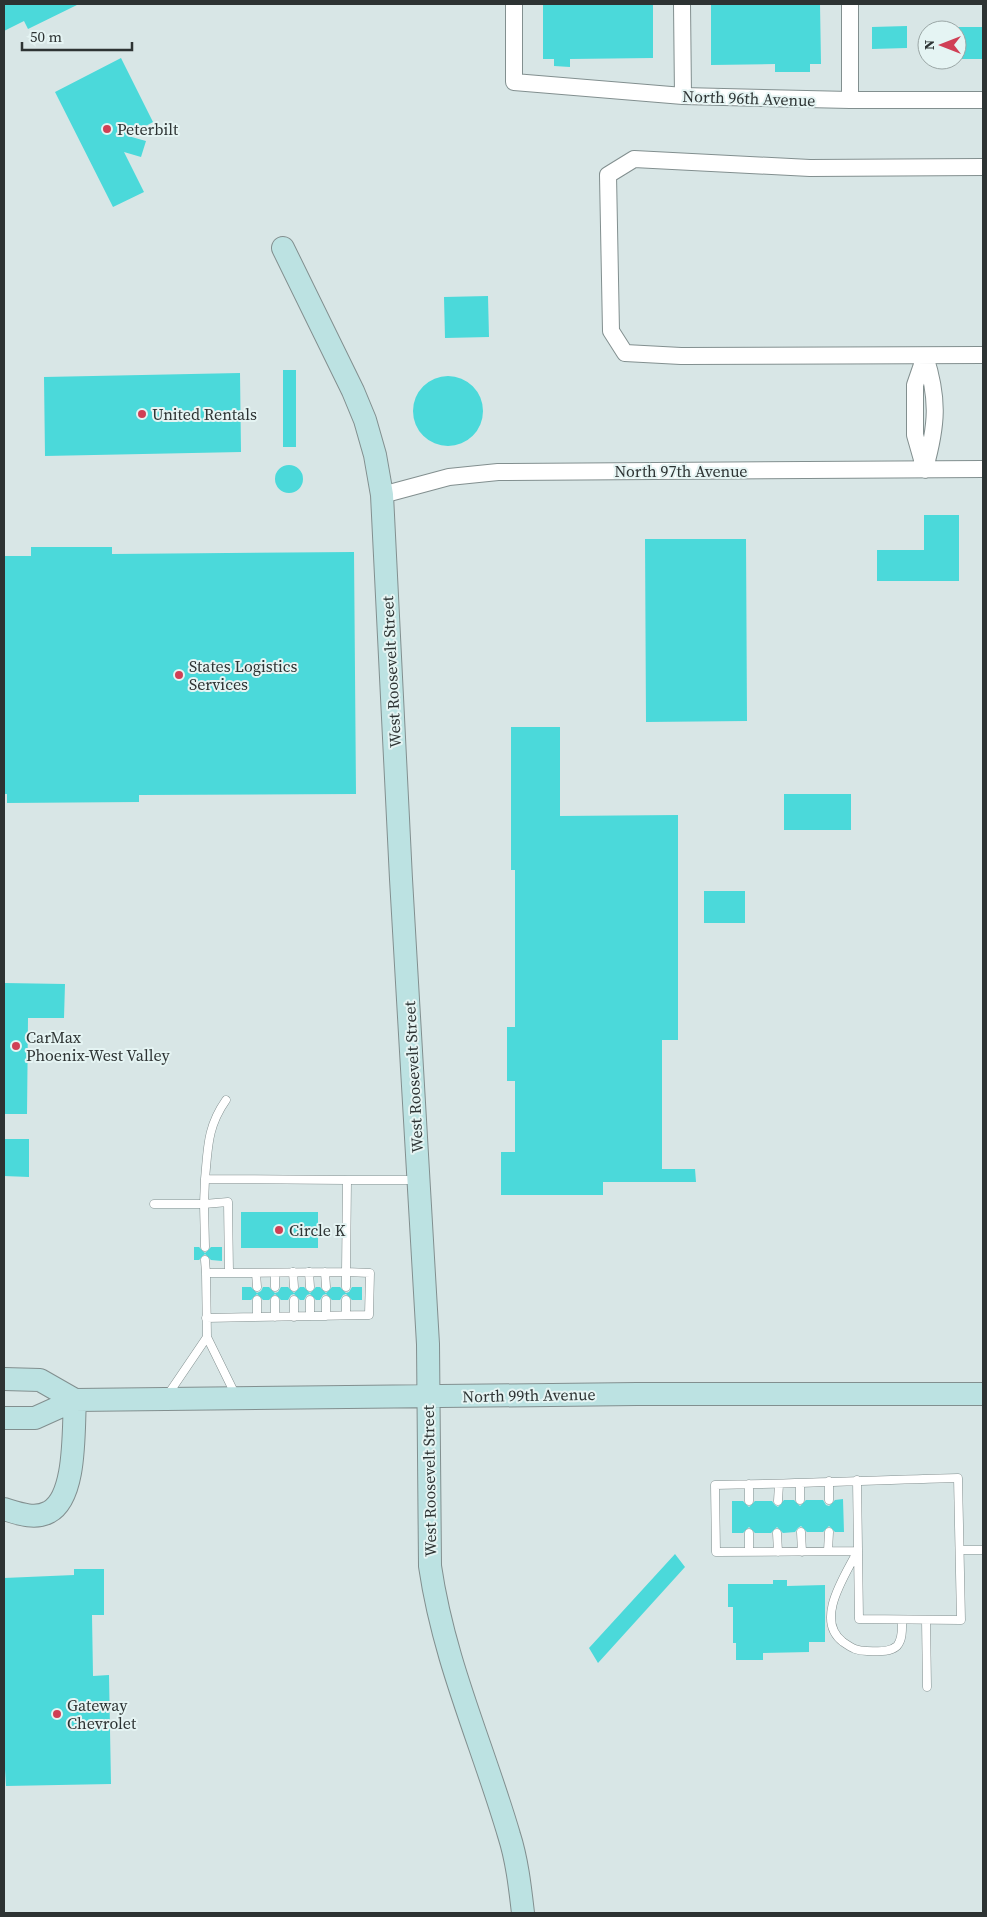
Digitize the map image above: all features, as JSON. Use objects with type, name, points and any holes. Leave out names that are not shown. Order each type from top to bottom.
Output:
[{"type":"street","name":"North 96th Avenue","points":[[514,4],[514,82],[682,96],[850,100],[983,100]]},
{"type":"street","points":[[682,4],[682,96]]},
{"type":"street","points":[[850,4],[850,100]]},
{"type":"street","points":[[983,167],[810,168],[634,159],[608,175],[611,331],[625,353],[681,356],[983,355]]},
{"type":"street","name":"West Roosevelt Street","points":[[283,248],[365,420],[375,455],[382,495],[401,879],[420,1180],[428,1344],[430,1566],[435,1602],[448,1655],[510,1836],[523,1913]]},
{"type":"street","points":[[925,356],[915,385],[915,435],[925,470]]},
{"type":"street","name":"North 97th Avenue","points":[[382,495],[449,477],[498,472],[983,469]]},
{"type":"street","points":[[4,1379],[40,1380],[75,1400],[68,1483],[63,1497],[48,1513],[24,1515],[4,1509]]},
{"type":"street","name":"North 99th Avenue","points":[[4,1418],[35,1418],[75,1400],[428,1396],[983,1394]]},
{"type":"lane","points":[[206,1247],[204,1204],[209,1135],[216,1116],[226,1100]]},
{"type":"lane","points":[[205,1179],[420,1180]]},
{"type":"lane","points":[[346,1180],[346,1287]]},
{"type":"lane","points":[[154,1204],[228,1202],[229,1273]]},
{"type":"lane","points":[[206,1260],[207,1338],[237,1398]]},
{"type":"lane","points":[[293,1272],[294,1287]]},
{"type":"lane","points":[[309,1272],[310,1287]]},
{"type":"lane","points":[[325,1272],[326,1287]]},
{"type":"lane","points":[[206,1273],[370,1273],[370,1315],[206,1318]]},
{"type":"lane","points":[[256,1273],[257,1286]]},
{"type":"lane","points":[[275,1273],[275,1286]]},
{"type":"lane","points":[[257,1300],[257,1318]]},
{"type":"lane","points":[[275,1300],[275,1317]]},
{"type":"lane","points":[[294,1300],[294,1317]]},
{"type":"lane","points":[[310,1300],[310,1316]]},
{"type":"lane","points":[[326,1300],[326,1316]]},
{"type":"lane","points":[[346,1300],[346,1315]]},
{"type":"lane","points":[[165,1399],[207,1338]]},
{"type":"lane","points":[[856,1480],[860,1619],[961,1620],[958,1478],[856,1480],[779,1484],[715,1484],[716,1552],[858,1551]]},
{"type":"lane","points":[[829,1481],[829,1500]]},
{"type":"lane","points":[[800,1483],[800,1500]]},
{"type":"lane","points":[[749,1484],[749,1501]]},
{"type":"lane","points":[[778,1500],[779,1484]]},
{"type":"lane","points":[[801,1532],[802,1552]]},
{"type":"lane","points":[[828,1552],[829,1532]]},
{"type":"lane","points":[[749,1533],[749,1552]]},
{"type":"lane","points":[[777,1533],[778,1552]]},
{"type":"lane","points":[[961,1550],[983,1550]]},
{"type":"lane","points":[[858,1551],[833,1601],[832,1630],[836,1636],[856,1651],[888,1651],[897,1646],[901,1639],[902,1620]]},
{"type":"lane","points":[[926,1620],[927,1687]]},
{"type":"building","points":[[4,4],[79,4],[28,29],[24,21],[4,31]]},
{"type":"building","points":[[543,4],[653,4],[653,58],[570,59],[570,67],[554,66],[554,59],[543,59]]},
{"type":"building","points":[[711,4],[820,4],[821,64],[810,64],[810,72],[775,72],[775,64],[711,65]]},
{"type":"building","points":[[907,26],[907,48],[872,49],[872,27]]},
{"type":"building","points":[[967,27],[983,27],[983,59],[967,59]]},
{"type":"building","name":"Peterbilt","points":[[121,58],[153,122],[128,136],[146,141],[141,157],[124,152],[144,192],[113,207],[55,92]]},
{"type":"building","points":[[488,296],[489,337],[445,338],[444,297]]},
{"type":"building","points":[[283,370],[296,370],[296,447],[283,447]]},
{"type":"building","name":"United Rentals","points":[[240,373],[241,452],[45,456],[44,377]]},
{"type":"building","points":[[448,376],[461,379],[473,386],[480,398],[483,411],[480,424],[473,436],[461,443],[448,446],[435,443],[423,436],[416,424],[413,411],[416,398],[423,386],[435,379]]},
{"type":"building","points":[[289,465],[299,469],[303,479],[299,489],[289,493],[279,489],[275,479],[279,469]]},
{"type":"building","points":[[924,515],[959,515],[959,581],[877,581],[877,550],[924,550]]},
{"type":"building","points":[[645,539],[746,539],[747,721],[646,722]]},
{"type":"building","name":"States Logistics Services","points":[[31,547],[112,547],[112,554],[354,552],[356,794],[139,795],[139,802],[7,803],[7,794],[4,794],[4,556],[31,556]]},
{"type":"building","points":[[511,727],[560,727],[560,816],[678,815],[678,1040],[662,1040],[662,1169],[695,1169],[696,1182],[603,1182],[603,1195],[501,1195],[501,1152],[515,1152],[515,1081],[507,1081],[507,1027],[515,1027],[515,870],[511,870]]},
{"type":"building","points":[[784,794],[851,794],[851,830],[784,830]]},
{"type":"building","points":[[704,891],[745,891],[745,923],[704,923]]},
{"type":"building","name":"CarMax Phoenix-West Valley","points":[[4,983],[65,984],[64,1018],[28,1018],[27,1114],[4,1114]]},
{"type":"building","points":[[4,1139],[29,1139],[29,1177],[4,1176]]},
{"type":"building","name":"Circle K","points":[[241,1212],[318,1212],[318,1248],[241,1248]]},
{"type":"building","points":[[194,1247],[199,1247],[205,1253],[211,1247],[222,1247],[222,1261],[211,1260],[205,1254],[199,1260],[194,1260]]},
{"type":"building","name":"Circle K","points":[[242,1287],[251,1287],[257,1293],[263,1287],[269,1287],[275,1293],[281,1287],[288,1287],[294,1293],[300,1287],[304,1287],[310,1293],[316,1287],[320,1287],[326,1293],[332,1287],[340,1287],[346,1293],[352,1287],[362,1287],[362,1300],[352,1300],[346,1294],[340,1300],[332,1300],[326,1294],[320,1300],[316,1300],[310,1294],[304,1300],[300,1300],[294,1294],[288,1300],[281,1300],[275,1294],[269,1300],[263,1300],[257,1294],[251,1300],[242,1300]]},
{"type":"building","points":[[843,1499],[844,1532],[835,1532],[829,1526],[823,1532],[807,1532],[801,1526],[795,1532],[783,1533],[777,1527],[771,1533],[755,1533],[749,1527],[743,1533],[732,1533],[732,1501],[743,1501],[749,1507],[755,1501],[772,1501],[778,1507],[784,1500],[794,1500],[800,1506],[806,1500],[823,1500],[829,1506],[835,1500]]},
{"type":"building","points":[[675,1554],[685,1567],[598,1663],[589,1648]]},
{"type":"building","name":"Gateway Chevrolet","points":[[74,1569],[104,1569],[104,1615],[92,1615],[93,1676],[109,1675],[111,1784],[6,1786],[4,1752],[4,1578],[74,1575]]},
{"type":"building","points":[[773,1580],[787,1580],[787,1586],[825,1585],[825,1642],[809,1642],[809,1652],[763,1653],[763,1660],[736,1660],[736,1643],[733,1643],[733,1607],[728,1607],[728,1584],[773,1584]]},
{"type":"place","name":"Peterbilt","points":[[107,129]]},
{"type":"place","name":"United Rentals","points":[[142,414]]},
{"type":"place","name":"States Logistics Services","points":[[179,675]]},
{"type":"place","name":"CarMax Phoenix-West Valley","points":[[16,1046]]},
{"type":"place","name":"Circle K","points":[[279,1230]]},
{"type":"place","name":"Gateway Chevrolet","points":[[57,1714]]}]
